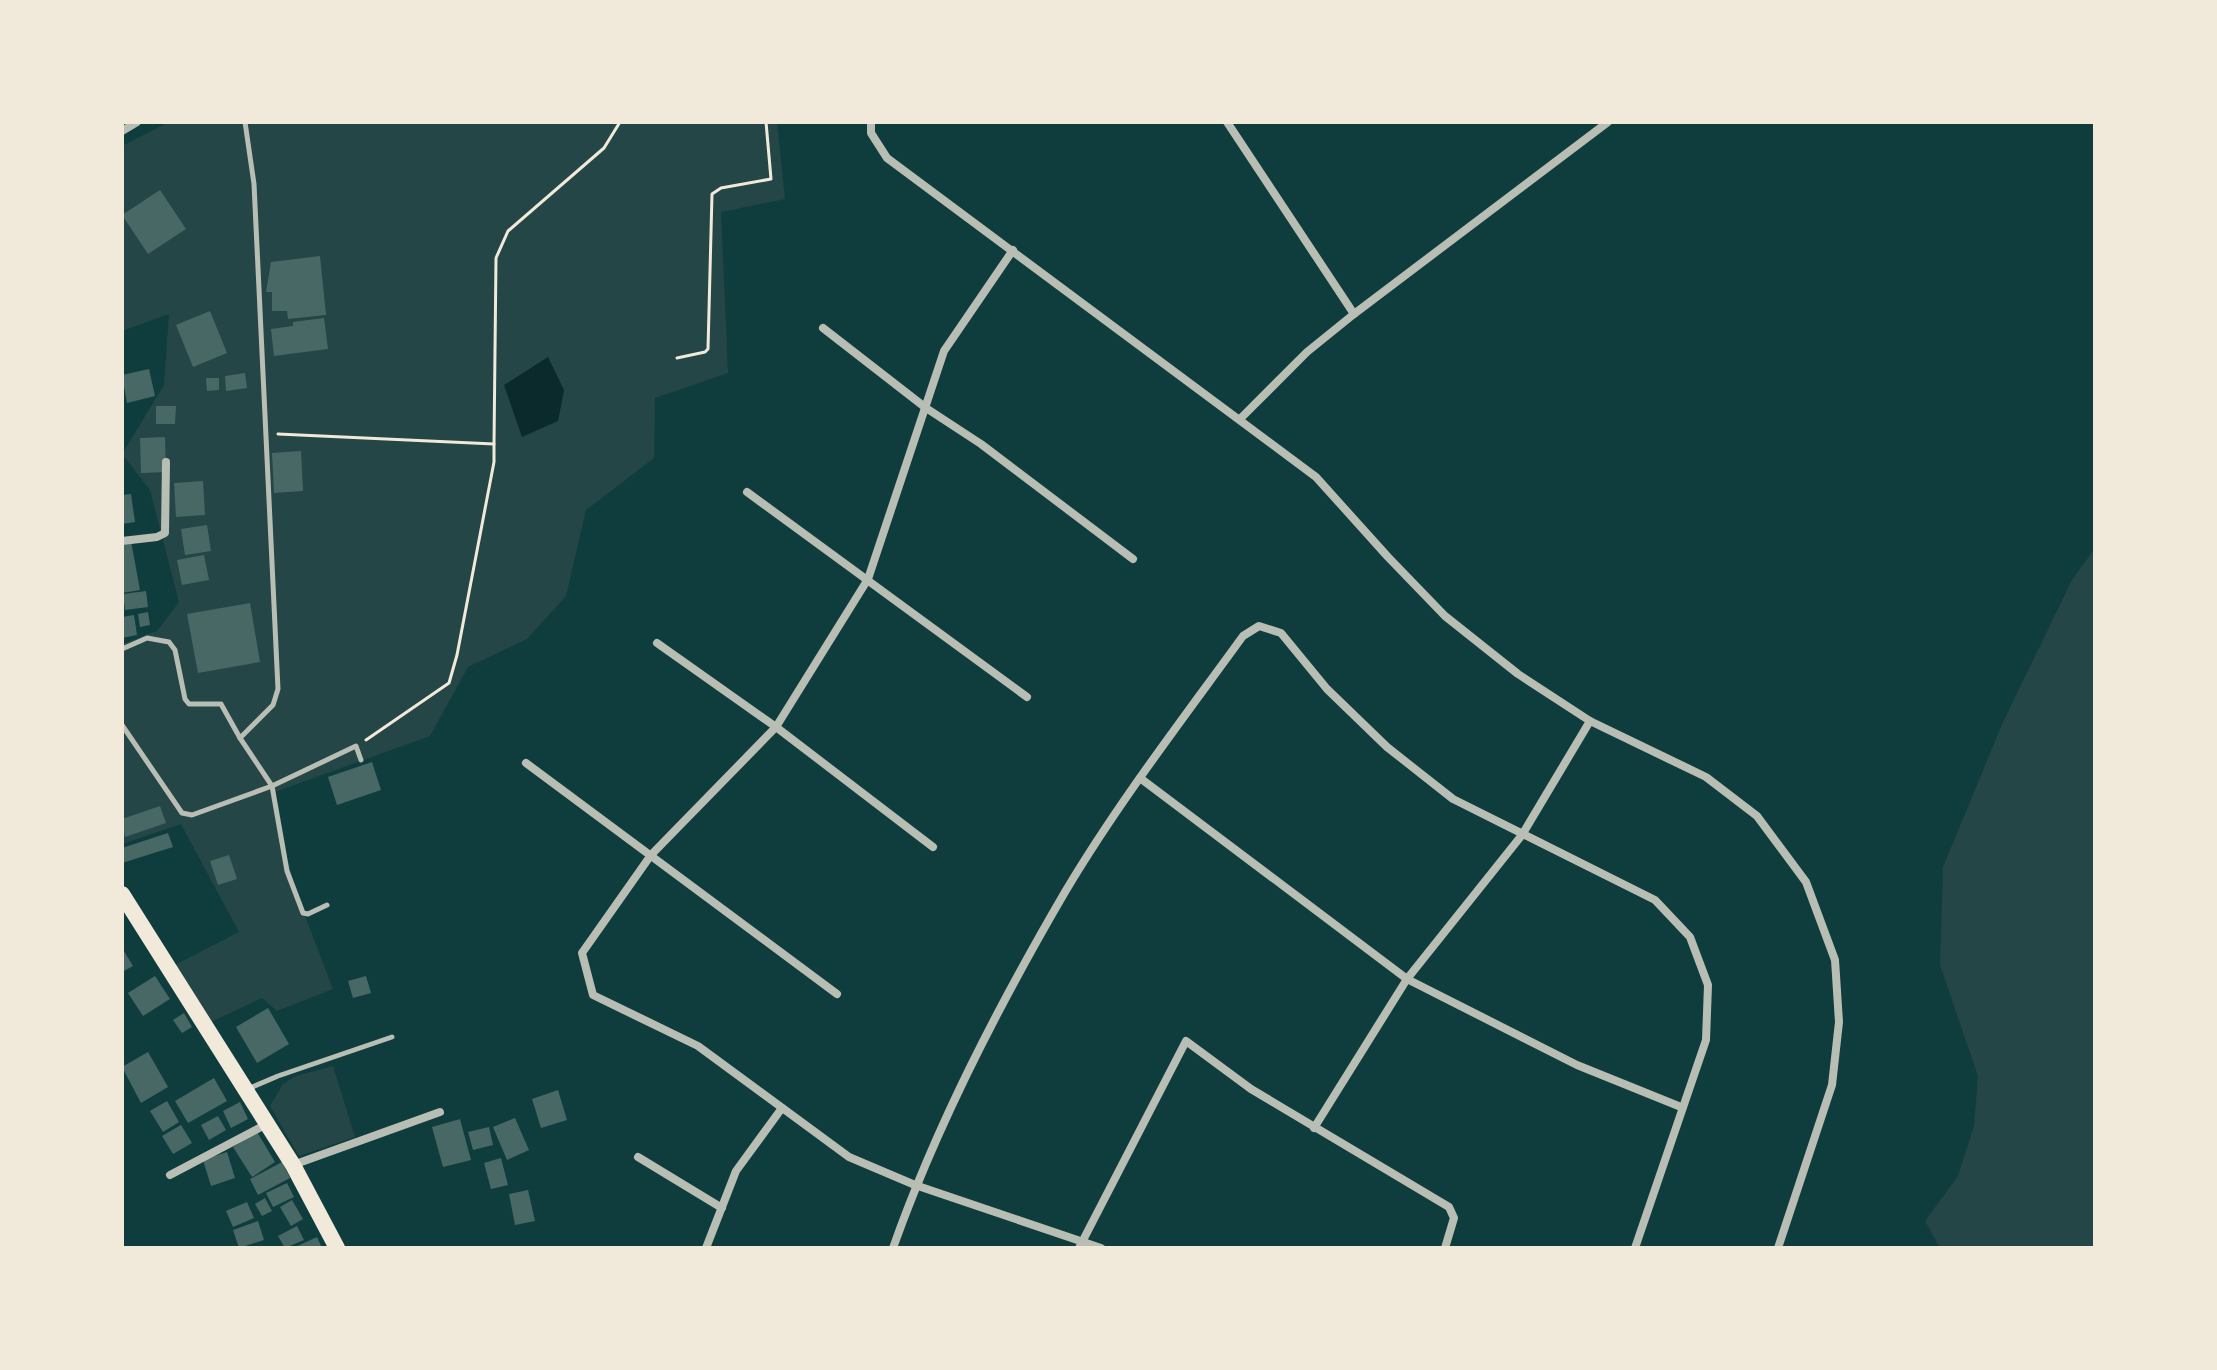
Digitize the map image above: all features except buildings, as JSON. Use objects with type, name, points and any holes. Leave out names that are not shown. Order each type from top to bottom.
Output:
[{"type":"main road","points":[[122,894],[128,918],[293,1165],[337,1248]]},
{"type":"street","points":[[122,131],[137,122]]},
{"type":"street","points":[[871,122],[871,133],[887,158],[1316,477],[1445,616],[1518,674],[1590,721],[1706,777],[1757,816],[1806,882],[1835,960],[1839,1022],[1832,1085],[1778,1248]]},
{"type":"street","points":[[1227,122],[1354,314]]},
{"type":"street","points":[[1240,419],[1307,352],[1354,314],[1608,122]]},
{"type":"street","points":[[1013,250],[944,351],[868,579],[776,727],[651,855],[582,953],[593,995],[698,1046],[849,1157],[915,1185],[1081,1244],[1101,1248]]},
{"type":"street","points":[[823,328],[926,408],[981,444],[1133,559]]},
{"type":"street","points":[[122,541],[157,537],[165,533],[166,462]]},
{"type":"street","points":[[747,492],[1027,697]]},
{"type":"street","points":[[893,1248],[915,1185],[999,1011],[1066,890],[1140,778],[1243,636],[1259,626],[1281,633],[1327,689],[1398,756],[1453,799],[1655,900],[1690,937],[1708,985],[1706,1040],[1635,1248]]},
{"type":"street","points":[[657,643],[776,727],[933,847]]},
{"type":"street","points":[[1314,1128],[1407,979],[1522,835],[1590,721]]},
{"type":"street","points":[[526,763],[837,994]]},
{"type":"street","points":[[1140,778],[1407,979],[1577,1065],[1681,1107]]},
{"type":"street","points":[[1081,1244],[1186,1041],[1251,1089],[1449,1207],[1454,1218],[1445,1248]]},
{"type":"street","points":[[706,1248],[736,1171],[782,1108]]},
{"type":"street","points":[[293,1165],[440,1112]]},
{"type":"street","points":[[170,1175],[267,1124]]},
{"type":"street","points":[[638,1157],[722,1208]]},
{"type":"lane","points":[[240,738],[273,705],[278,689],[254,184],[245,122]]},
{"type":"lane","points":[[122,649],[147,638],[169,642],[175,650],[185,699],[189,704],[221,704],[272,786],[287,871],[303,913],[306,915],[327,905]]},
{"type":"lane","points":[[122,725],[182,813],[192,815],[272,786],[356,746],[361,760]]},
{"type":"lane","points":[[245,1090],[392,1037]]},
{"type":"path","points":[[356,746],[449,683],[494,462],[496,258],[502,241],[508,231],[604,148],[620,122]]},
{"type":"path","points":[[677,358],[708,349],[712,194],[721,188],[771,179],[766,122]]},
{"type":"path","points":[[266,434],[494,444]]},
{"type":"shaded area","points":[[169,122],[777,122],[785,199],[721,212],[728,373],[655,398],[654,458],[586,510],[566,596],[527,639],[468,667],[430,736],[275,792],[286,855],[299,900],[333,989],[277,1011],[262,998],[211,1022],[173,966],[239,932],[181,824],[122,844],[122,644],[157,631],[179,602],[150,490],[122,454],[164,385],[169,314],[122,331],[122,146]]},
{"type":"shaded area","points":[[548,357],[564,390],[558,421],[522,437],[504,385]]},
{"type":"shaded area","points":[[2095,548],[2095,1248],[1940,1248],[1925,1221],[1958,1176],[1974,1126],[1978,1076],[1940,965],[1943,867],[2003,722],[2072,580]]},
{"type":"shaded area","points":[[333,1066],[355,1137],[299,1156],[270,1106],[283,1084],[296,1076]]}]
